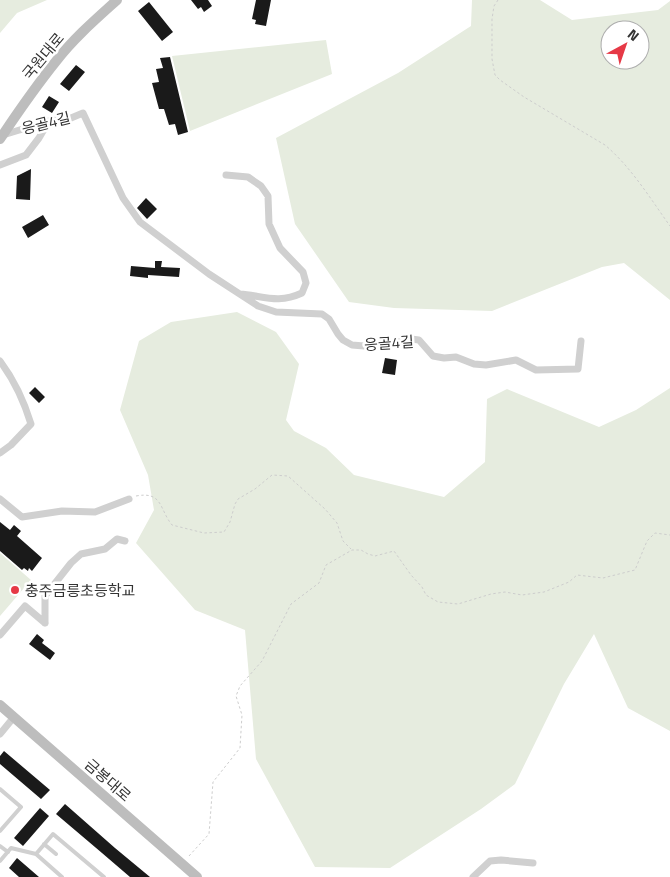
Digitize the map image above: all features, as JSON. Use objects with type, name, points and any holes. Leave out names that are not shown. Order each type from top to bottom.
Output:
[{"type":"street","name":"국원대로","points":[[2,137],[28,98],[58,59],[117,0]]},
{"type":"street","name":"응골4길","points":[[2,137],[49,120],[71,118],[83,113],[123,198],[140,222],[209,274],[258,306],[276,312],[322,314],[329,319],[338,334],[352,345],[364,346],[411,339],[420,340],[433,356],[444,358],[456,357],[474,364],[486,365],[516,360],[536,370],[578,369],[581,341]]},
{"type":"street","points":[[0,165],[26,155],[39,138],[49,120]]},
{"type":"street","name":"응골4길","points":[[226,175],[248,177],[261,186],[268,196],[269,224],[280,248],[303,272],[306,283],[302,294],[279,300],[267,299],[258,295],[240,294]]},
{"type":"street","points":[[0,361],[23,398],[31,424],[11,445],[0,453]]},
{"type":"street","points":[[0,499],[22,517],[62,511],[95,512],[129,499]]},
{"type":"street","points":[[0,635],[25,606],[46,623],[45,596],[71,563],[81,554],[105,549],[117,539],[125,541]]},
{"type":"street","name":"금봉대로","points":[[0,704],[196,877]]},
{"type":"street","points":[[0,734],[14,717]]},
{"type":"street","points":[[473,877],[490,861],[502,860],[533,863]]},
{"type":"lane","points":[[0,790],[21,807],[0,831]]},
{"type":"lane","points":[[36,854],[53,834],[104,877]]},
{"type":"lane","points":[[44,844],[56,854]]},
{"type":"lane","points":[[0,846],[8,852]]},
{"type":"lane","points":[[0,861],[11,848],[36,854],[62,877]]},
{"type":"path","points":[[498,0],[494,6],[492,19],[492,60],[496,75],[524,97],[605,145],[615,154],[651,198],[670,226]]},
{"type":"path","points":[[129,499],[148,494],[161,504],[164,514],[172,525],[204,533],[220,533],[224,532],[228,527],[238,500],[272,475],[288,476],[334,519],[343,541],[352,550]]},
{"type":"path","points":[[182,864],[209,834],[213,782],[240,748],[242,716],[236,696],[240,686],[262,661],[292,604],[319,583],[326,565],[352,550],[361,550],[375,556],[394,551],[422,587],[426,596],[438,602],[458,604],[491,594],[505,592],[522,595],[544,592],[568,582],[577,575],[603,578],[635,570],[647,541],[655,533],[670,535]]},
{"type":"shaded area","points":[[0,0],[47,0],[17,13],[0,33]]},
{"type":"shaded area","points":[[472,0],[540,0],[572,20],[658,10],[670,1],[670,300],[624,263],[602,267],[492,311],[394,308],[349,302],[295,224],[276,138],[398,73],[471,26]]},
{"type":"shaded area","points":[[326,40],[332,74],[190,131],[172,56]]},
{"type":"shaded area","points":[[237,312],[276,332],[299,364],[286,420],[294,431],[326,448],[354,475],[444,497],[485,462],[487,399],[507,389],[599,427],[636,410],[670,388],[670,731],[628,708],[594,634],[564,684],[515,784],[481,809],[390,868],[315,867],[256,759],[245,630],[195,610],[136,543],[154,510],[148,475],[120,410],[139,341],[171,322]]},
{"type":"shaded area","points":[[0,553],[31,580],[0,616]]},
{"type":"building","points":[[191,0],[208,0],[212,6],[204,12],[201,7],[198,9]]},
{"type":"building","points":[[256,0],[271,0],[266,26],[255,24],[256,20],[252,19]]},
{"type":"building","points":[[149,2],[173,32],[162,41],[138,11]]},
{"type":"building","points":[[170,57],[188,132],[178,135],[175,124],[169,125],[164,109],[159,109],[152,83],[159,82],[156,69],[163,68],[160,58]]},
{"type":"building","points":[[76,65],[85,72],[69,91],[60,84]]},
{"type":"building","points":[[49,96],[59,102],[52,113],[42,107]]},
{"type":"building","points":[[31,169],[30,200],[16,199],[17,176]]},
{"type":"building","points":[[146,198],[157,209],[147,219],[137,208]]},
{"type":"building","points":[[43,215],[49,225],[28,238],[22,227]]},
{"type":"building","points":[[155,261],[162,261],[161,267],[180,268],[179,277],[148,275],[148,278],[130,276],[131,266],[155,268]]},
{"type":"building","points":[[385,358],[397,360],[395,375],[382,373]]},
{"type":"building","points":[[35,387],[45,397],[39,403],[29,393]]},
{"type":"building","points":[[0,522],[10,530],[14,525],[21,531],[17,536],[42,558],[32,571],[29,568],[28,571],[24,568],[22,570],[0,551]]},
{"type":"building","points":[[37,634],[44,640],[42,643],[55,653],[50,660],[29,644]]},
{"type":"building","points":[[4,751],[50,790],[41,799],[0,764],[0,756]]},
{"type":"building","points":[[65,804],[150,877],[130,877],[56,814]]},
{"type":"building","points":[[40,808],[49,816],[23,846],[14,838]]},
{"type":"building","points":[[17,858],[39,877],[19,877],[9,868]]},
{"type":"place","name":"충주금릉초등학교","points":[[15,590]]}]
